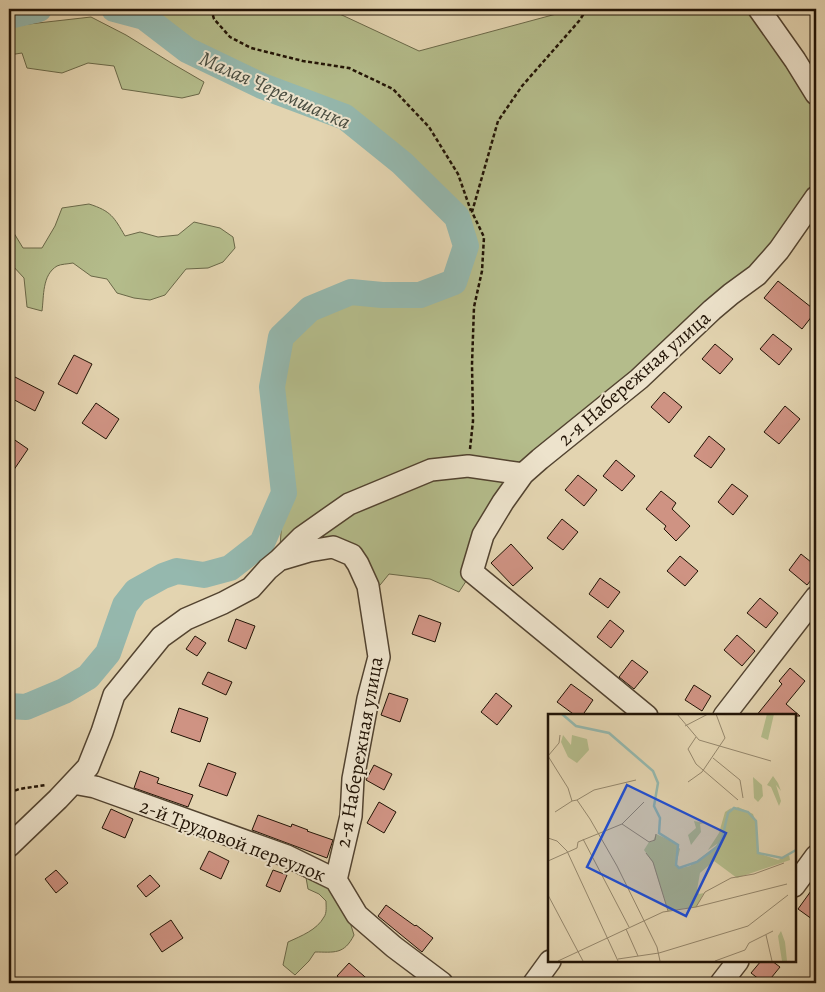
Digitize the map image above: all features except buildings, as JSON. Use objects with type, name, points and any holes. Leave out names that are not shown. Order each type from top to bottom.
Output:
[{"type":"street","points":[[759,9],[816,94]]},
{"type":"street","name":"2-я Набережная улица","points":[[645,714],[472,572],[483,535],[523,474],[639,380],[712,310],[757,274],[779,250],[816,197]]},
{"type":"street","points":[[9,846],[88,767],[114,695],[161,637],[186,619],[224,603],[251,588],[302,537],[349,504],[431,470],[468,466],[523,474]]},
{"type":"street","name":"2-я Набережная улица","points":[[280,560],[310,551],[333,547],[352,555],[368,586],[379,657],[368,699],[352,779],[351,816],[336,880]]},
{"type":"street","points":[[726,714],[816,597]]},
{"type":"street","name":"2-й Трудовой переулок","points":[[73,783],[95,787],[287,856],[336,880],[356,915],[394,947],[442,983]]},
{"type":"street","points":[[795,885],[816,856]]},
{"type":"street","points":[[534,983],[549,962]]},
{"type":"street","points":[[721,983],[737,962]]},
{"type":"path","points":[[210,9],[214,19],[230,37],[251,48],[303,61],[349,68],[393,88],[429,127],[458,174],[472,212],[484,237],[482,271],[474,307],[473,421],[468,466]]},
{"type":"path","points":[[472,212],[498,122],[522,86],[579,21],[587,9]]},
{"type":"path","points":[[9,793],[19,789],[46,784]]},
{"type":"green space","points":[[114,9],[329,9],[419,51],[573,9],[759,9],[816,96],[816,197],[779,250],[523,474],[472,572],[459,592],[430,579],[389,574],[376,590],[352,555],[279,560],[284,493],[272,387],[281,337],[310,309],[351,292],[382,295],[433,290],[454,282],[466,246],[457,217],[402,163],[345,117],[262,86],[187,50],[144,17]]},
{"type":"green space","points":[[91,17],[126,35],[204,82],[199,94],[182,98],[122,89],[114,66],[88,63],[62,73],[27,68],[22,53],[9,55],[9,27]]},
{"type":"green space","points":[[89,204],[107,212],[118,224],[125,236],[140,232],[158,237],[178,235],[194,222],[220,228],[233,237],[235,248],[223,262],[208,268],[186,269],[165,295],[150,300],[117,293],[107,279],[91,276],[73,263],[59,265],[52,270],[46,280],[42,311],[27,307],[24,278],[9,259],[9,225],[23,248],[42,248],[55,226],[62,208]]},
{"type":"green space","points":[[305,872],[325,881],[349,919],[354,935],[346,946],[338,951],[315,952],[295,975],[283,965],[288,942],[313,929],[321,922],[326,911],[326,901],[319,894],[308,889]]},
{"type":"waterway","name":"Малая Черемшанка","points":[[9,16],[39,9]]},
{"type":"waterway","name":"Малая Черемшанка","points":[[9,706],[26,707],[64,691],[88,677],[108,653],[125,605],[136,591],[163,576],[177,571],[204,575],[230,568],[262,543],[284,493],[272,387],[281,337],[310,309],[351,292],[382,295],[420,295],[454,282],[466,246],[457,217],[402,163],[345,117],[262,86],[187,50],[144,17],[114,9]]}]
